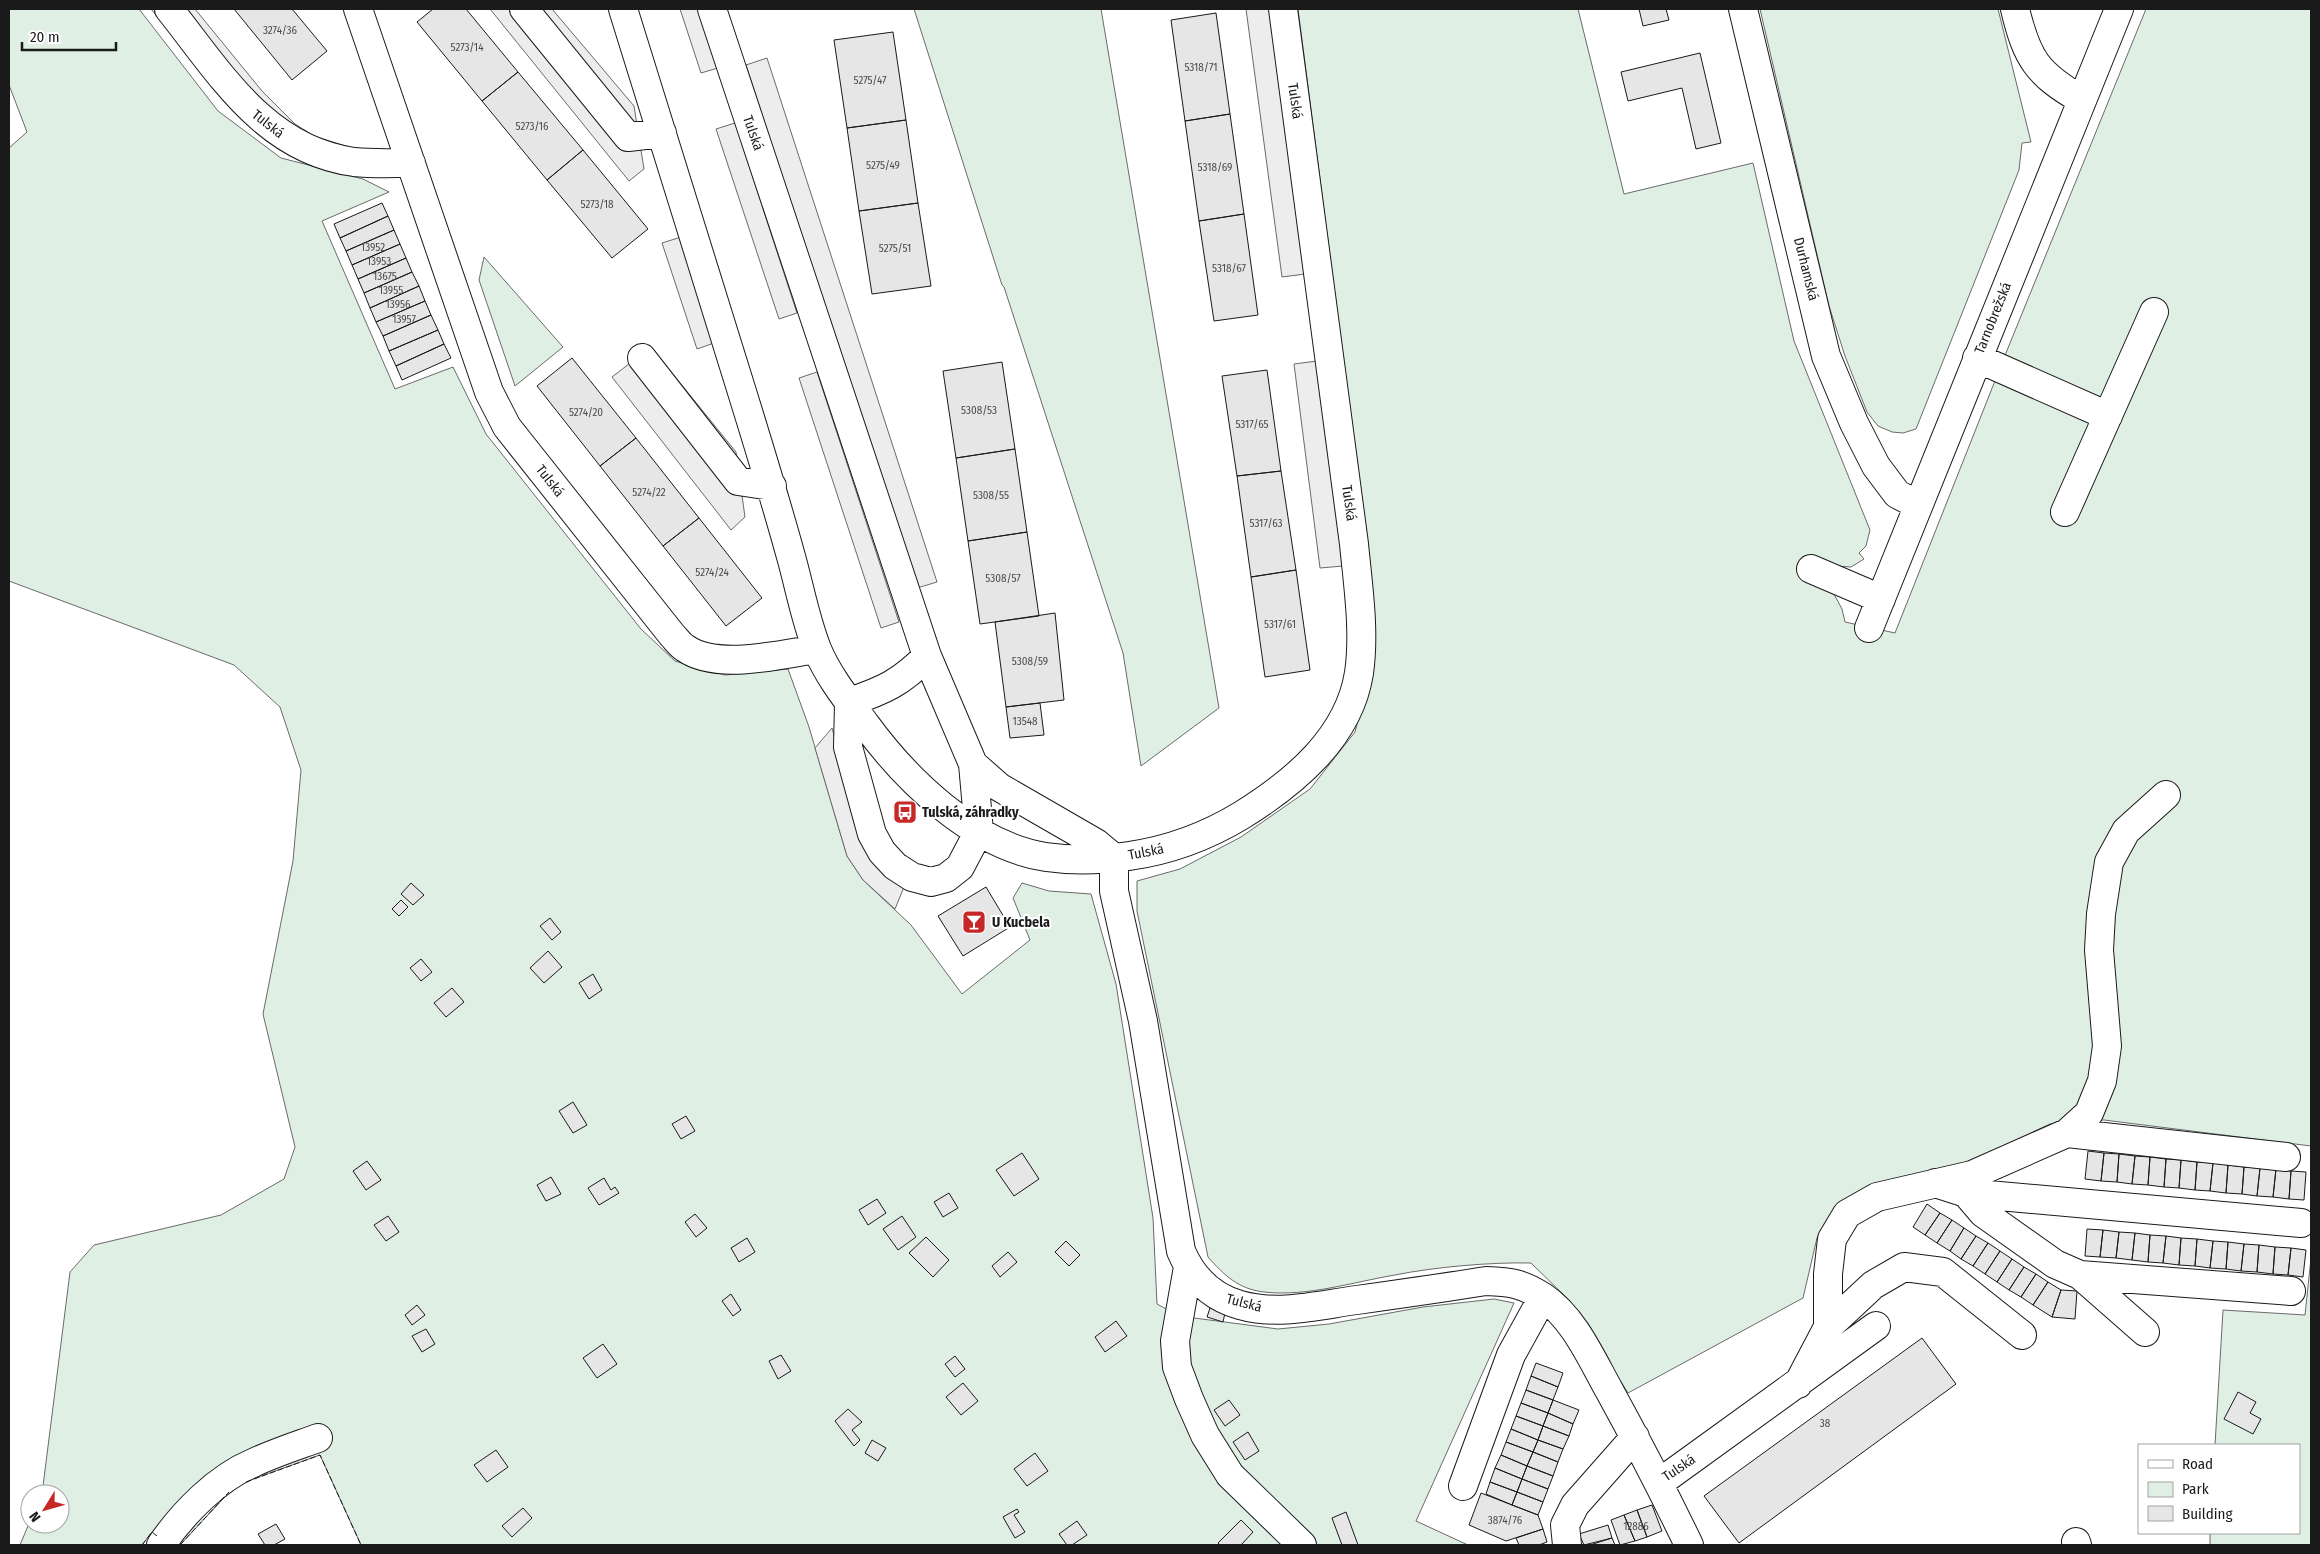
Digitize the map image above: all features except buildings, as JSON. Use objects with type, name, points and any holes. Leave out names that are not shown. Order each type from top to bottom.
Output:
[{"type":"street","name":"Tulská","points":[[169,9],[248,107],[269,126],[294,143],[322,154],[354,162],[411,163]]},
{"type":"street","name":"Tulská","points":[[358,9],[497,409],[507,427],[672,635],[686,649],[702,656],[726,660],[817,649]]},
{"type":"street","points":[[524,9],[628,137],[662,134]]},
{"type":"street","name":"Tulská","points":[[623,9],[772,486],[817,649],[849,702],[906,774],[927,794],[979,831],[1011,846],[1042,857],[1073,859],[1114,858],[1156,852],[1192,841],[1222,828],[1282,788],[1307,766],[1334,736],[1350,707],[1359,671],[1360,619],[1354,544],[1283,9]]},
{"type":"street","name":"Tulská","points":[[712,9],[927,656],[973,764],[979,831]]},
{"type":"street","name":"Durhamská","points":[[1743,9],[1826,356],[1854,423],[1876,466],[1897,494],[1918,505]]},
{"type":"street","points":[[2015,9],[2020,29],[2034,64],[2053,84],[2082,100]]},
{"type":"street","name":"Tarnobrežská","points":[[1869,628],[2119,9]]},
{"type":"street","points":[[2065,512],[2154,312]]},
{"type":"street","points":[[642,358],[738,481],[772,486]]},
{"type":"street","points":[[1977,358],[2108,416]]},
{"type":"street","points":[[1811,569],[1881,599]]},
{"type":"street","points":[[927,656],[909,675],[880,692],[849,702],[848,747],[872,834],[882,852],[895,866],[912,877],[931,882],[946,878],[960,867],[979,831]]},
{"type":"street","name":"Tulská","points":[[973,764],[999,787],[1096,844],[1114,858]]},
{"type":"street","points":[[1828,1327],[1828,1274],[1832,1239],[1847,1214],[1877,1197],[1933,1182],[1972,1175],[2067,1133],[2089,1113],[2102,1081],[2107,1046],[2099,950],[2101,914],[2109,862],[2126,831],[2166,795]]},
{"type":"street","name":"Tulská","points":[[1114,858],[1114,891],[1143,1021],[1180,1250],[1188,1267],[1201,1283],[1219,1297],[1240,1305],[1270,1310],[1305,1308],[1486,1281],[1514,1282],[1544,1297],[1563,1315],[1584,1346],[1659,1483],[1876,1326]]},
{"type":"street","points":[[2067,1133],[2286,1157]]},
{"type":"street","points":[[1933,1182],[1966,1192],[2301,1223]]},
{"type":"street","points":[[1966,1192],[1983,1212],[2055,1264],[2080,1275],[2145,1332]]},
{"type":"street","points":[[1188,1267],[1175,1341],[1177,1367],[1189,1399],[1205,1435],[1230,1474],[1302,1545]]},
{"type":"street","points":[[1798,1384],[1828,1327],[1873,1285],[1904,1267],[1943,1272],[2022,1336]]},
{"type":"street","points":[[2080,1275],[2291,1291]]},
{"type":"street","points":[[1463,1486],[1511,1355],[1544,1297]]},
{"type":"street","points":[[1567,1545],[1565,1525],[1575,1505],[1635,1437]]},
{"type":"street","points":[[161,1545],[190,1511],[220,1483],[251,1463],[318,1438]]},
{"type":"street","points":[[1659,1483],[1689,1545]]},
{"type":"green space","points":[[9,9],[139,9],[218,111],[281,158],[363,179],[389,192],[322,221],[395,389],[453,367],[486,434],[641,629],[675,661],[725,675],[788,669],[809,727],[847,856],[863,880],[911,925],[962,994],[1030,940],[1013,898],[1022,883],[1049,891],[1091,894],[1116,984],[1153,1218],[1157,1304],[1179,1316],[1278,1329],[1329,1324],[1423,1307],[1494,1299],[1514,1303],[1416,1521],[1468,1545],[361,1545],[320,1455],[236,1485],[180,1545],[168,1545],[152,1532],[142,1545],[20,1545],[25,1534],[70,1534],[70,1484],[43,1484],[70,1272],[94,1245],[221,1215],[284,1179],[295,1147],[263,1014],[293,861],[301,770],[280,707],[234,665],[9,581],[9,148],[27,132],[9,85]]},
{"type":"green space","points":[[914,9],[1101,9],[1219,708],[1141,766],[1123,653]]},
{"type":"green space","points":[[1298,9],[1578,9],[1624,194],[1753,163],[1794,341],[1870,530],[1866,546],[1859,553],[1864,559],[1851,567],[1836,566],[1834,594],[1842,609],[1845,622],[1895,633],[2008,348],[2146,9],[2311,9],[2311,1146],[2104,1120],[2050,1124],[1964,1164],[1876,1183],[1836,1208],[1817,1238],[1803,1298],[1628,1393],[1569,1300],[1531,1263],[1445,1267],[1313,1291],[1280,1293],[1264,1292],[1239,1284],[1220,1270],[1208,1257],[1137,911],[1137,881],[1180,869],[1241,837],[1310,789],[1355,732],[1372,667],[1367,543]]},
{"type":"green space","points":[[1760,9],[1998,9],[2031,142],[2022,143],[2019,170],[1916,429],[1903,433],[1892,432],[1878,426],[1867,412],[1845,356],[1829,306]]},
{"type":"green space","points":[[484,257],[563,347],[515,386],[479,280]]},
{"type":"green space","points":[[2311,1258],[2311,1545],[2210,1545],[2210,1534],[2300,1534],[2300,1444],[2215,1444],[2223,1310],[2305,1315]]},
{"type":"shaded area","points":[[151,9],[195,9],[262,91],[295,124],[314,136],[352,148],[328,150],[226,102]]},
{"type":"shaded area","points":[[490,9],[552,9],[634,106],[644,169],[629,181]]},
{"type":"shaded area","points":[[680,9],[698,9],[718,68],[701,73]]},
{"type":"shaded area","points":[[1246,9],[1270,9],[1305,274],[1282,277]]},
{"type":"shaded area","points":[[767,58],[937,582],[917,588],[746,65]]},
{"type":"shaded area","points":[[735,123],[797,313],[779,319],[716,129]]},
{"type":"shaded area","points":[[681,237],[717,342],[697,349],[662,243]]},
{"type":"shaded area","points":[[651,347],[736,452],[745,517],[731,530],[612,377]]},
{"type":"shaded area","points":[[1317,361],[1343,566],[1320,568],[1294,364]]},
{"type":"shaded area","points":[[817,372],[899,622],[881,628],[799,378]]},
{"type":"shaded area","points":[[832,728],[865,842],[904,887],[895,909],[863,880],[847,856],[815,748]]},
{"type":"fence","points":[[246,1482],[320,1455],[361,1545]]},
{"type":"fence","points":[[180,1545],[229,1492]]},
{"type":"fence","points":[[142,1545],[152,1532],[157,1536]]},
{"type":"place","name":"Tulská, záhradky","points":[[905,812]]},
{"type":"place","name":"U Kucbela","points":[[974,922]]}]
